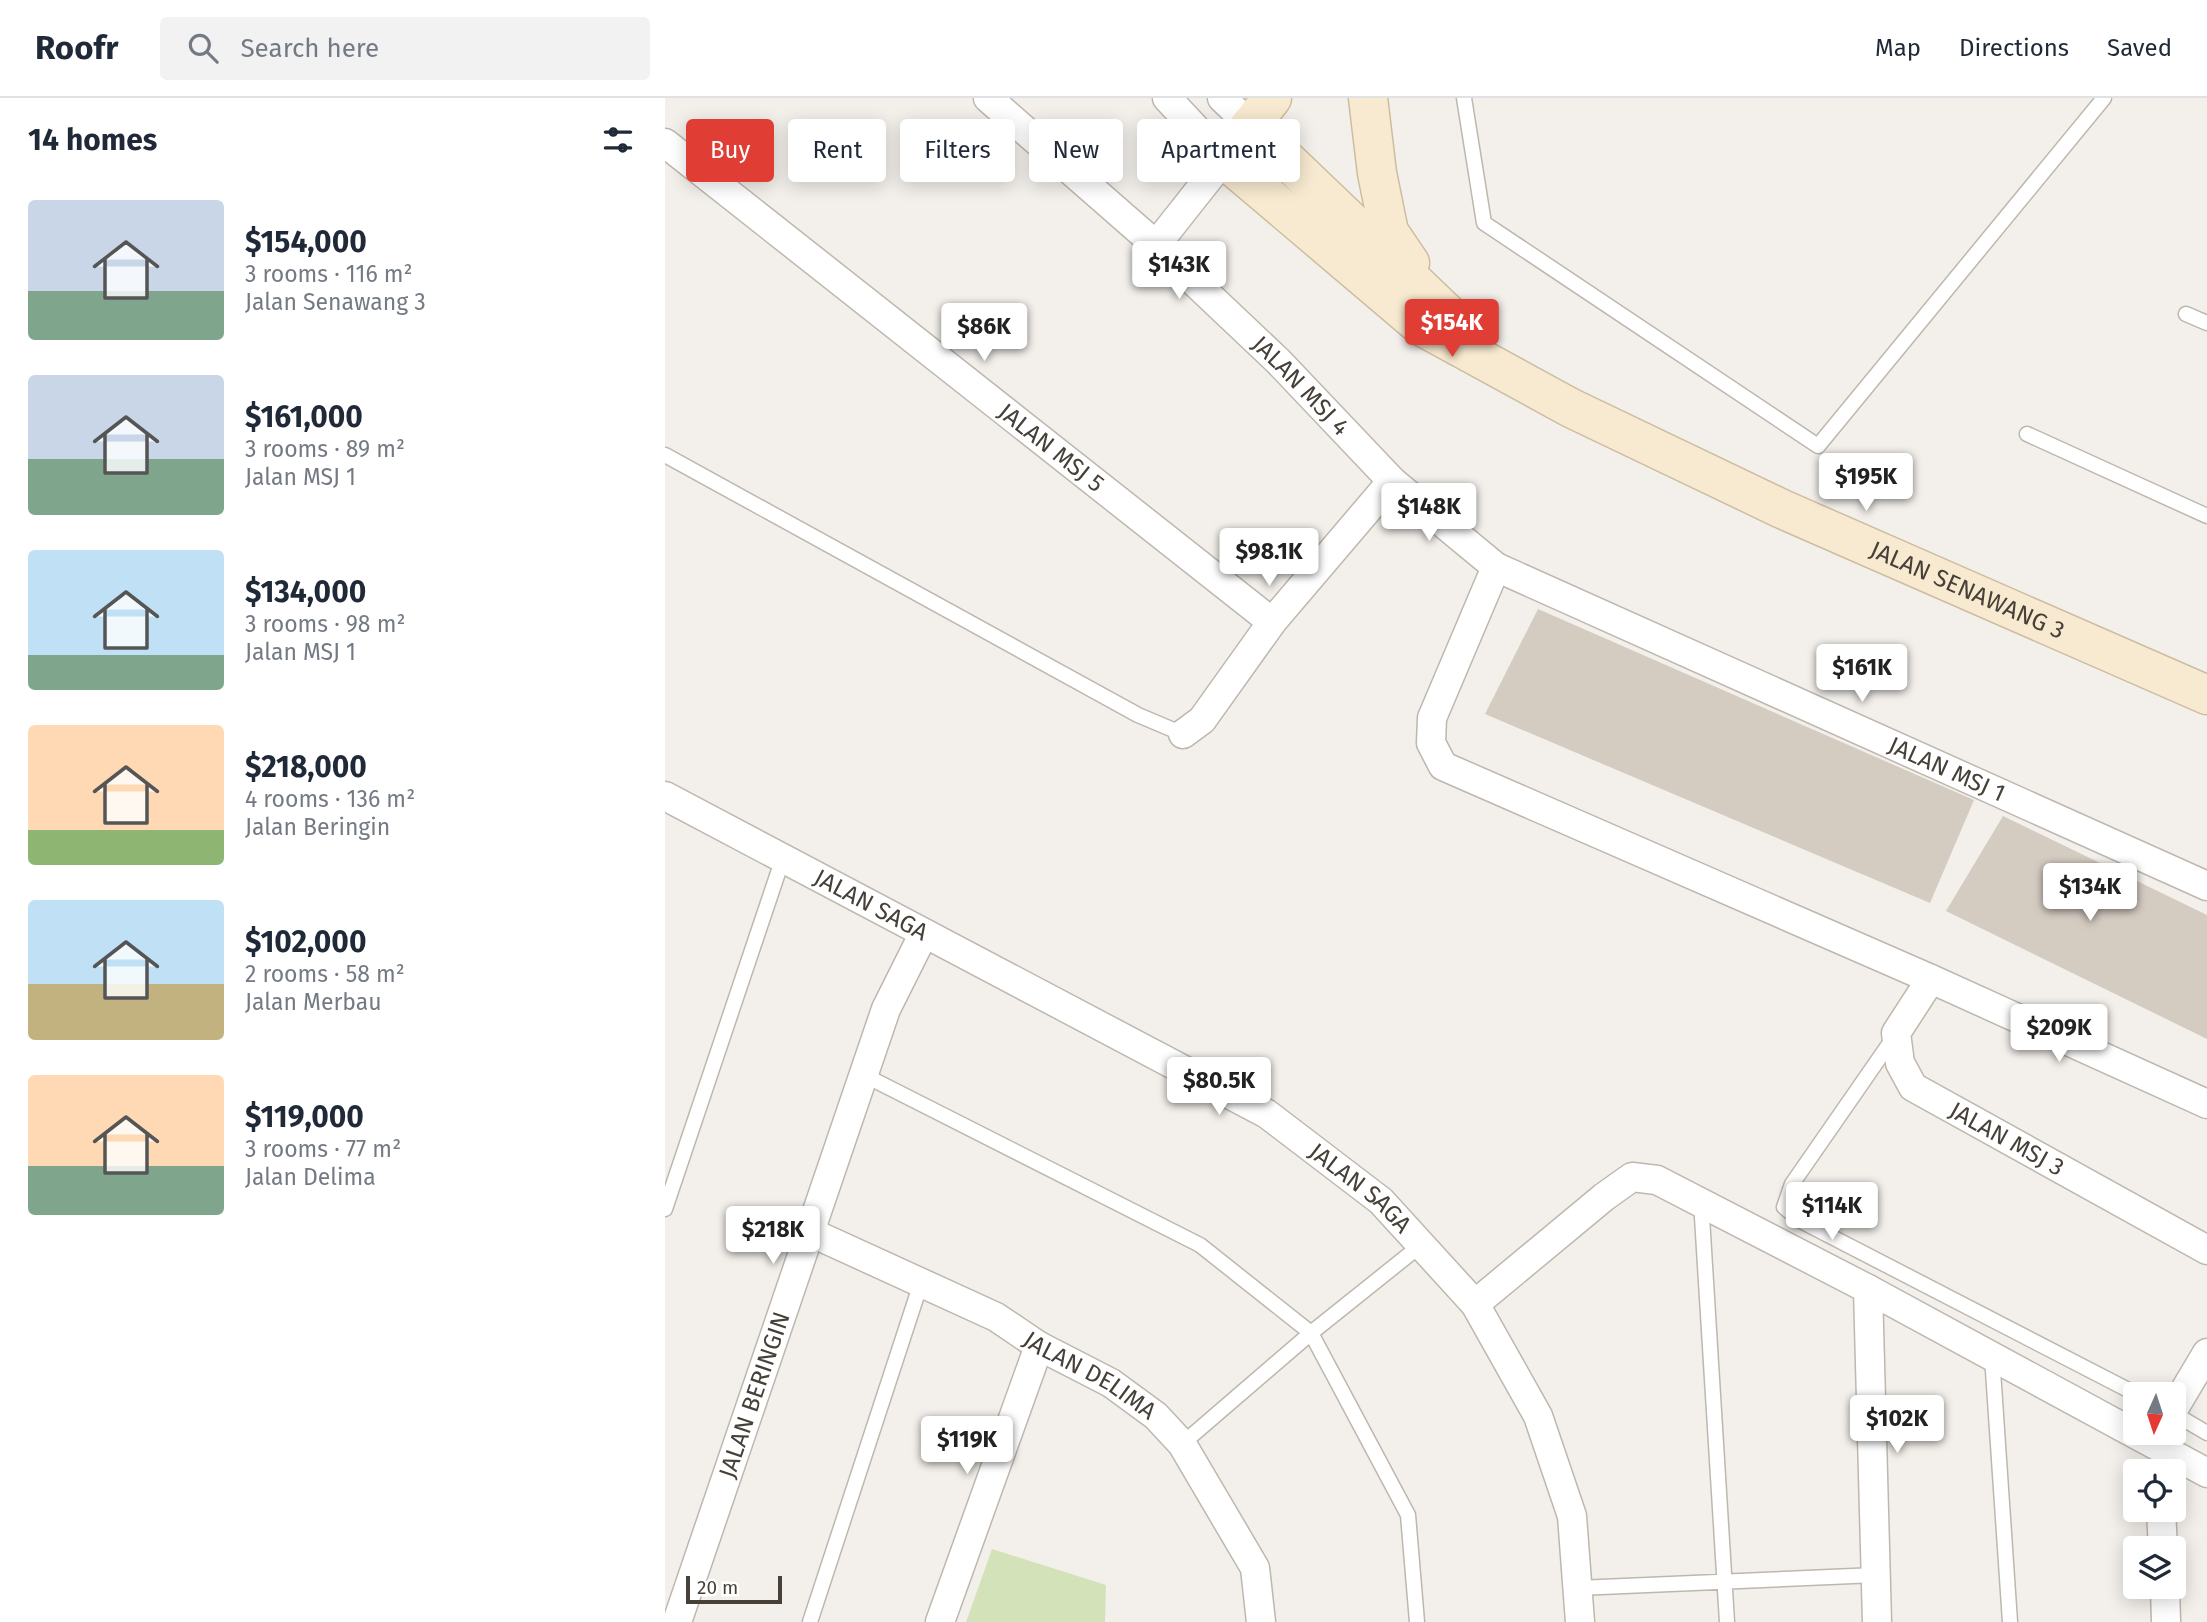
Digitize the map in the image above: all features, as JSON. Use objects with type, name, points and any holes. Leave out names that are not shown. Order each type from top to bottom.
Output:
[{"type":"street","name":"JALAN MSJ 4","points":[[988,98],[1156,245],[1278,361],[1392,481],[1496,567]]},
{"type":"street","points":[[1167,98],[1187,119]]},
{"type":"street","points":[[1222,98],[1261,112]]},
{"type":"street","points":[[1369,98],[1377,173],[1389,232],[1439,306]]},
{"type":"street","name":"JALAN SENAWANG 3","points":[[1261,112],[1439,306],[1505,372]]},
{"type":"street","name":"JALAN MSJ 5","points":[[665,143],[1272,622]]},
{"type":"street","points":[[1156,245],[1206,182]]},
{"type":"street","name":"JALAN SENAWANG 3","points":[[1251,182],[1421,326],[1571,408],[1782,509],[2207,695]]},
{"type":"street","points":[[1183,734],[1202,720],[1272,622],[1392,481]]},
{"type":"street","points":[[1496,567],[1432,718],[1431,743],[1443,766],[1931,979],[2207,1104]]},
{"type":"street","name":"JALAN MSJ 1","points":[[1496,567],[2207,886]]},
{"type":"street","name":"JALAN SAGA","points":[[666,802],[783,858],[1267,1114],[1381,1201],[1475,1304],[1538,1416],[1572,1516],[1580,1622]]},
{"type":"street","name":"JALAN BERINGIN","points":[[677,1622],[886,1009],[923,933]]},
{"type":"street","points":[[1896,1033],[1931,979]]},
{"type":"street","name":"JALAN MSJ 3","points":[[1896,1033],[1901,1063],[1913,1087],[2207,1250]]},
{"type":"street","points":[[1475,1304],[1632,1177],[1657,1180],[1868,1289],[2160,1451],[2207,1473]]},
{"type":"street","name":"JALAN DELIMA","points":[[810,1232],[996,1317],[1039,1346],[1111,1383],[1156,1416],[1182,1444],[1255,1568],[1261,1622]]},
{"type":"street","points":[[1868,1289],[1877,1622]]},
{"type":"street","points":[[940,1622],[1039,1346]]},
{"type":"street","points":[[2186,1389],[2207,1353]]},
{"type":"street","points":[[2165,1599],[2166,1622]]},
{"type":"lane","points":[[1464,98],[1483,223],[1818,446],[2103,98]]},
{"type":"lane","points":[[2186,314],[2207,323]]},
{"type":"lane","points":[[2027,434],[2207,516]]},
{"type":"lane","points":[[665,456],[1138,715],[1183,734]]},
{"type":"lane","points":[[665,1209],[783,858]]},
{"type":"lane","points":[[1896,1033],[1792,1184],[1784,1207],[1801,1221],[2123,1387]]},
{"type":"lane","points":[[864,1075],[1200,1245],[1311,1333],[1408,1515],[1417,1622]]},
{"type":"lane","points":[[1701,1201],[1727,1622]]},
{"type":"lane","points":[[1182,1444],[1311,1333],[1421,1245]]},
{"type":"lane","points":[[810,1622],[921,1283]]},
{"type":"lane","points":[[1992,1356],[2010,1622]]},
{"type":"lane","points":[[2186,1420],[2207,1433]]},
{"type":"lane","points":[[1578,1588],[1876,1576]]},
{"type":"green space","points":[[992,1549],[1106,1585],[1105,1622],[966,1622]]},
{"type":"building","points":[[1538,609],[1974,800],[1930,903],[1485,714]]},
{"type":"building","points":[[2003,816],[2207,915],[2207,1039],[1946,911]]}]
